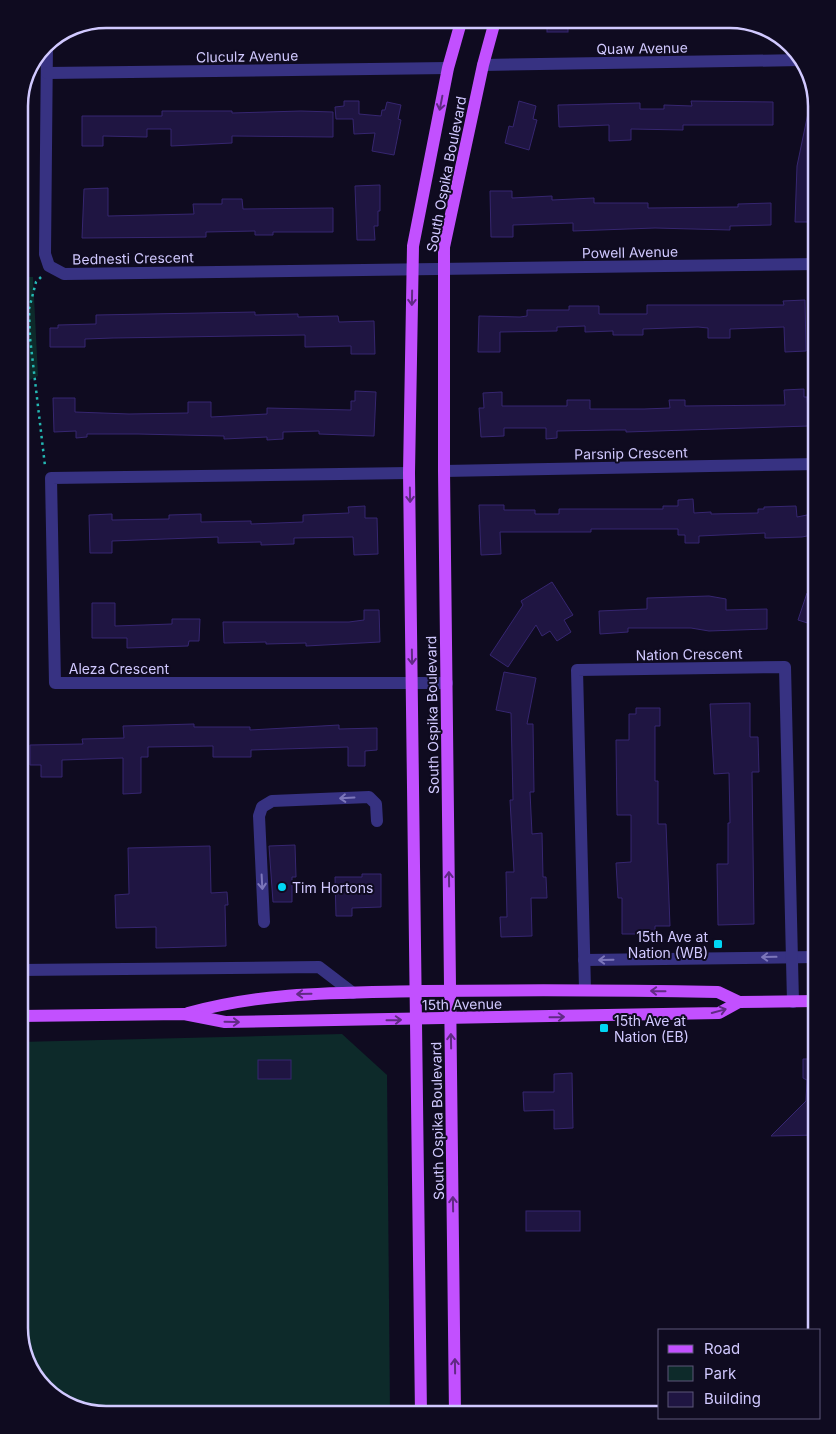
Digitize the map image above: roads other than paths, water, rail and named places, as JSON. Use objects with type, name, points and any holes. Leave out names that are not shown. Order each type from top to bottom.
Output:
[{"type":"main road","name":"South Ospika Boulevard","points":[[422,1406],[409,474],[412,269],[413,246],[448,68],[459,28]]},
{"type":"main road","name":"South Ospika Boulevard","points":[[456,1406],[444,471],[444,247],[483,65],[493,28]]},
{"type":"main road","name":"15th Avenue","points":[[184,1014],[227,1002],[284,994],[584,989],[718,992],[739,1002],[808,1001]]},
{"type":"main road","name":"15th Avenue","points":[[27,1016],[184,1014],[225,1022],[416,1020],[719,1013],[739,1002]]},
{"type":"street","points":[[46,55],[47,74]]},
{"type":"street","name":"Quaw Avenue","points":[[483,65],[794,60]]},
{"type":"street","name":"Cluculz Avenue","points":[[47,74],[448,68]]},
{"type":"street","name":"Bednesti Crescent","points":[[47,74],[45,254],[49,266],[64,274],[444,269]]},
{"type":"street","name":"Powell Avenue","points":[[444,269],[808,264]]},
{"type":"street","name":"Parsnip Crescent","points":[[444,471],[808,464]]},
{"type":"street","name":"Aleza Crescent","points":[[409,474],[50,478],[55,683],[447,683]]},
{"type":"street","name":"Nation Crescent","points":[[584,989],[578,670],[785,667],[793,1002]]},
{"type":"street","points":[[264,922],[259,816],[262,807],[272,801],[369,797],[376,804],[377,821]]},
{"type":"street","points":[[584,960],[808,957]]},
{"type":"street","points":[[27,970],[319,967],[353,993]]},
{"type":"place","name":"Tim Hortons","points":[[282,887]]},
{"type":"place","name":"15th Ave at Nation (WB)","points":[[718,944]]},
{"type":"place","name":"15th Ave at Nation (EB)","points":[[604,1028]]}]
